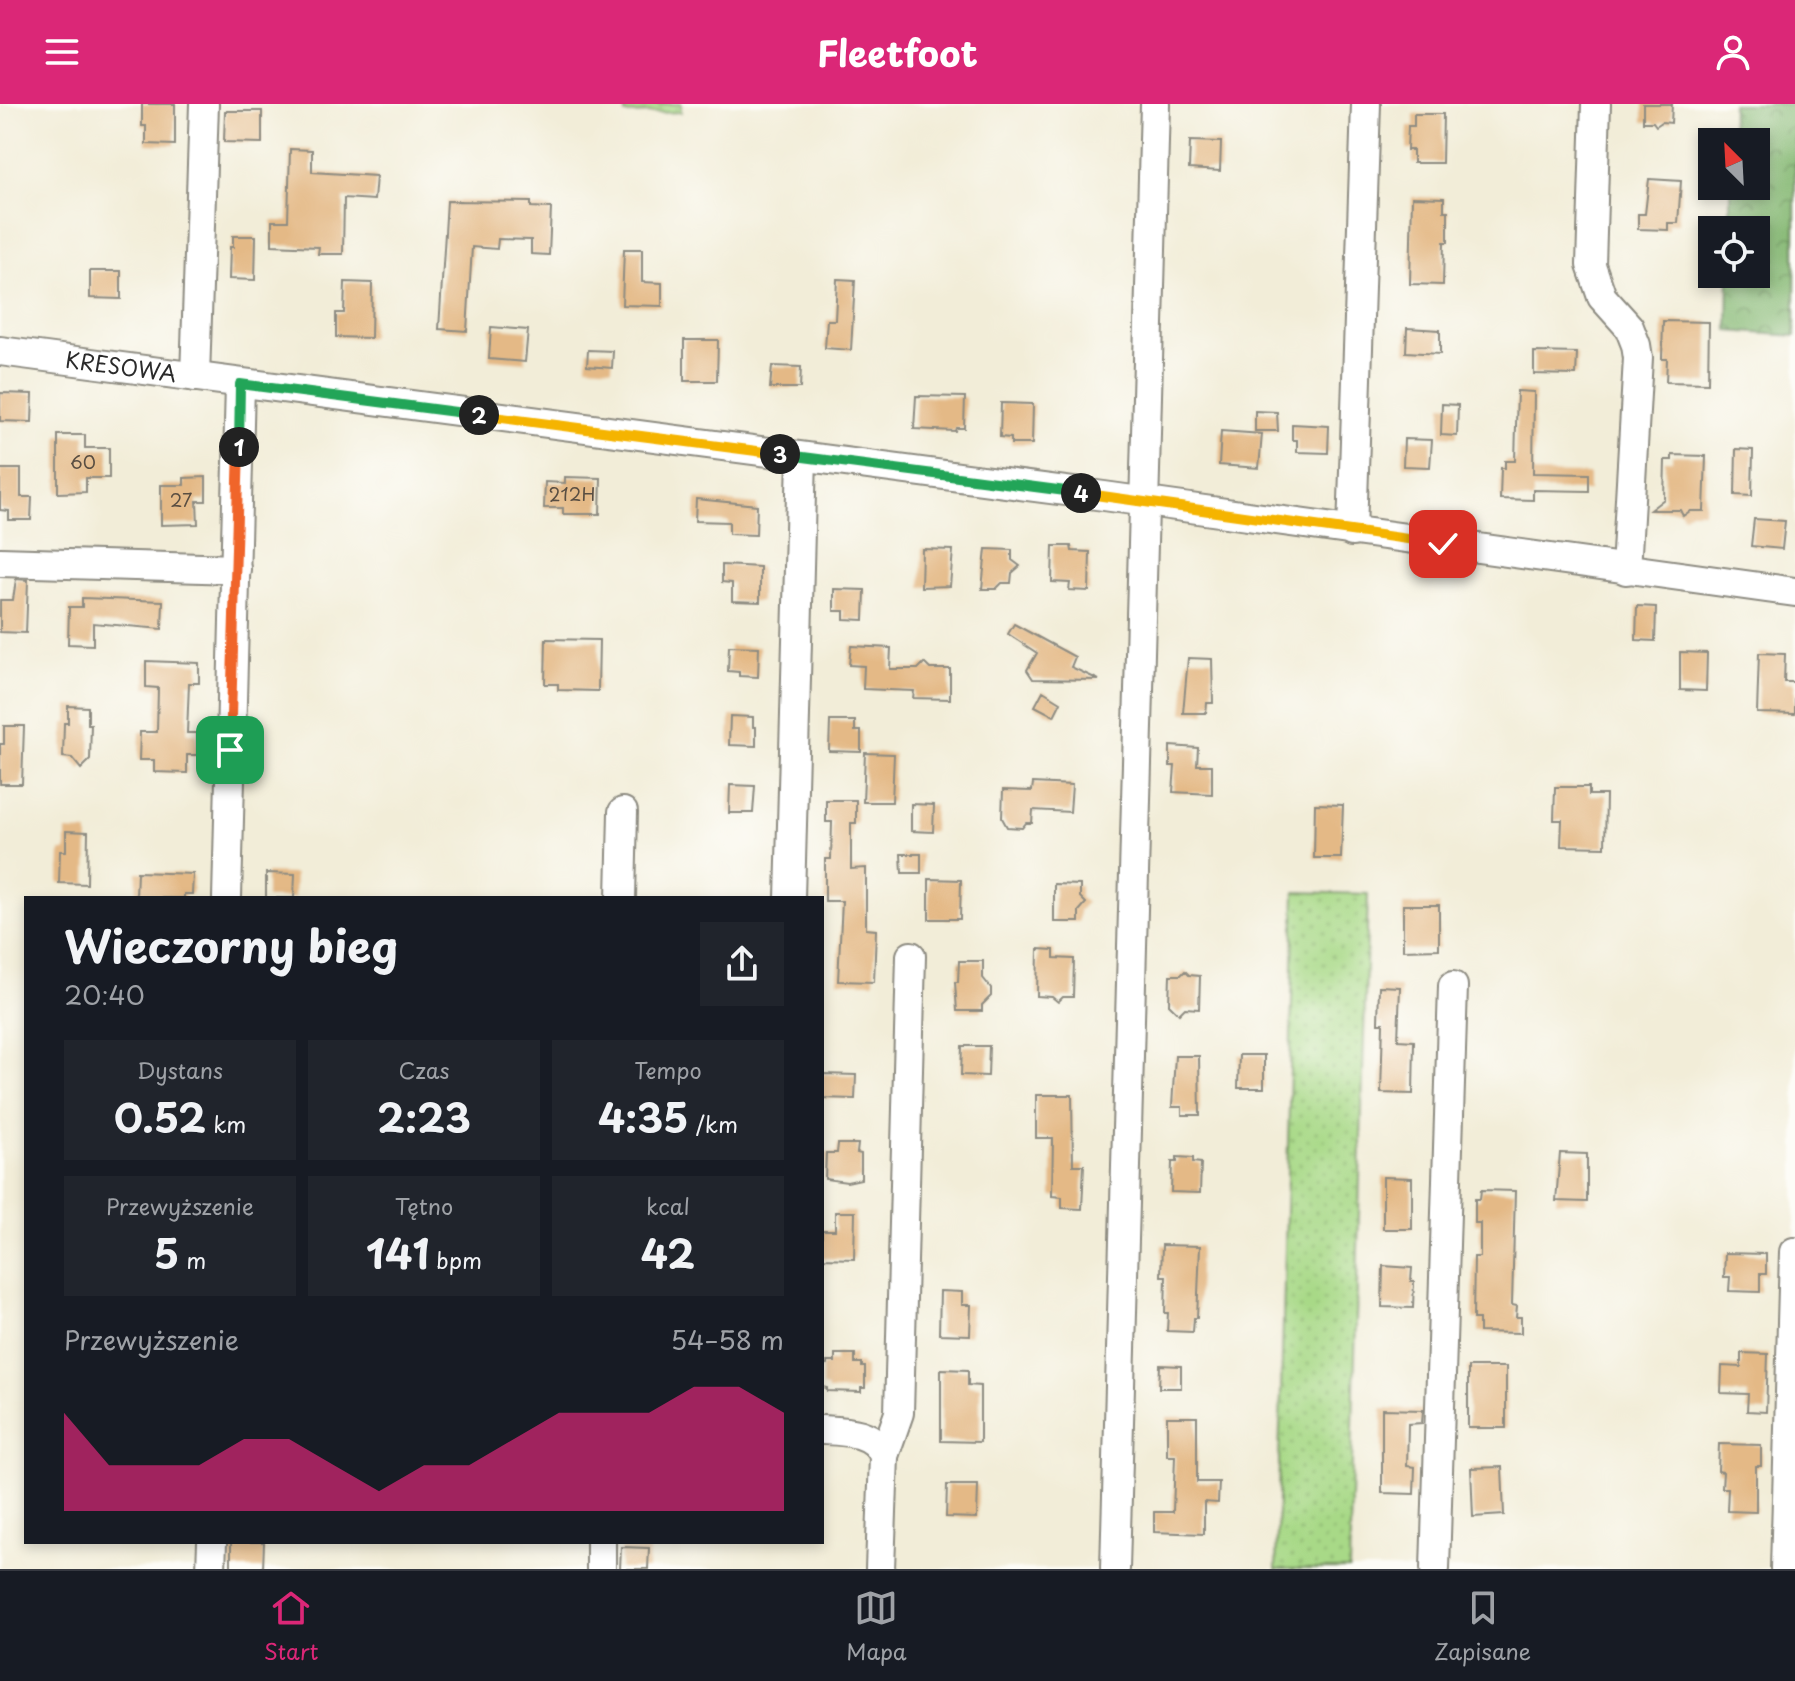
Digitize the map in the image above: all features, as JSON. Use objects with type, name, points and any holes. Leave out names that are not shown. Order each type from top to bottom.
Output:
[{"type":"street","points":[[195,377],[204,104]]},
{"type":"street","points":[[1115,1569],[1155,104]]},
{"type":"street","points":[[1352,532],[1366,104]]},
{"type":"street","points":[[1596,104],[1591,265],[1602,297],[1629,327],[1638,358],[1626,570]]},
{"type":"street","name":"KRESOWA","points":[[0,351],[1143,502],[1795,592]]},
{"type":"street","points":[[227,896],[240,384]]},
{"type":"street","points":[[790,896],[802,457]]},
{"type":"street","points":[[0,562],[236,569]]},
{"type":"street","points":[[621,896],[623,812]]},
{"type":"street","points":[[880,1569],[884,1456],[899,1413],[911,956]]},
{"type":"street","points":[[1435,1569],[1453,986]]},
{"type":"street","points":[[1785,1569],[1794,1252]]},
{"type":"street","points":[[824,1430],[846,1431],[867,1437],[877,1443],[884,1456]]},
{"type":"street","points":[[211,1569],[212,1544]]},
{"type":"street","points":[[601,1544],[601,1569]]},
{"type":"green space","points":[[625,104],[681,104],[681,112],[625,114]]},
{"type":"green space","points":[[1732,104],[1795,104],[1795,336],[1728,331],[1729,288],[1770,288],[1770,216],[1730,216],[1730,200],[1770,200],[1770,128],[1731,128]]},
{"type":"green space","points":[[1295,892],[1368,894],[1349,1569],[1276,1569]]},
{"type":"building","points":[[142,104],[175,104],[175,145],[146,144]]},
{"type":"building","points":[[1643,104],[1672,104],[1671,123],[1662,122],[1656,126],[1653,122],[1643,122]]},
{"type":"building","points":[[225,111],[262,111],[262,143],[224,142]]},
{"type":"building","points":[[1414,114],[1443,114],[1442,163],[1413,163],[1413,150],[1407,150],[1408,126],[1414,126]]},
{"type":"building","points":[[1190,141],[1221,142],[1220,171],[1189,169]]},
{"type":"building","points":[[290,149],[312,150],[312,172],[376,176],[374,200],[344,198],[343,254],[318,254],[319,247],[272,245],[272,221],[288,221]]},
{"type":"building","points":[[1649,179],[1681,181],[1678,223],[1668,223],[1668,230],[1638,229],[1638,214],[1645,214]]},
{"type":"building","points":[[1412,197],[1444,198],[1444,211],[1448,211],[1448,242],[1444,242],[1443,285],[1410,284]]},
{"type":"building","points":[[447,201],[531,202],[531,207],[551,208],[549,255],[531,254],[531,240],[498,239],[497,249],[472,247],[467,331],[439,329]]},
{"type":"building","points":[[233,236],[256,236],[255,280],[229,279]]},
{"type":"building","points":[[624,249],[642,249],[642,282],[662,283],[662,306],[622,305]]},
{"type":"building","points":[[90,271],[121,271],[121,299],[90,298]]},
{"type":"building","points":[[837,279],[855,280],[851,350],[825,348],[827,320],[835,320]]},
{"type":"building","points":[[345,282],[372,283],[371,338],[336,337],[336,313],[344,313]]},
{"type":"building","points":[[1663,321],[1709,322],[1708,383],[1666,382],[1667,359],[1662,359]]},
{"type":"building","points":[[491,327],[528,330],[525,362],[489,359]]},
{"type":"building","points":[[1407,328],[1440,330],[1440,354],[1406,352]]},
{"type":"building","points":[[684,340],[718,340],[717,381],[684,381]]},
{"type":"building","points":[[588,350],[613,351],[612,368],[587,366]]},
{"type":"building","points":[[1534,352],[1577,353],[1576,375],[1534,374]]},
{"type":"building","points":[[772,366],[801,367],[800,388],[770,388]]},
{"type":"building","points":[[1517,391],[1534,392],[1533,473],[1589,474],[1589,491],[1533,490],[1533,500],[1500,499],[1501,468],[1505,468],[1505,461],[1515,461]]},
{"type":"building","points":[[0,393],[33,394],[32,422],[0,421]]},
{"type":"building","points":[[916,396],[965,397],[964,428],[956,428],[955,431],[914,429]]},
{"type":"building","points":[[1001,403],[1033,404],[1032,444],[1011,444],[1011,438],[1000,437]]},
{"type":"building","points":[[1442,404],[1458,405],[1457,436],[1441,435]]},
{"type":"building","points":[[1255,411],[1277,412],[1278,431],[1255,431]]},
{"type":"building","points":[[1292,424],[1329,426],[1328,453],[1297,452],[1297,440],[1292,440]]},
{"type":"building","points":[[1221,431],[1262,434],[1259,468],[1219,465]]},
{"type":"building","points":[[58,435],[85,435],[85,448],[109,448],[109,478],[86,478],[86,492],[58,493]]},
{"type":"building","points":[[1404,439],[1432,440],[1430,467],[1403,466]]},
{"type":"building","points":[[1736,449],[1753,450],[1752,496],[1735,495]]},
{"type":"building","points":[[1672,455],[1706,456],[1704,511],[1690,511],[1683,516],[1680,510],[1650,510],[1664,499],[1665,460],[1672,460]]},
{"type":"building","points":[[0,469],[21,469],[21,497],[32,497],[31,520],[9,520],[9,511],[0,510]]},
{"type":"building","points":[[206,477],[206,501],[197,501],[198,524],[161,525],[161,485],[184,485],[184,478]]},
{"type":"building","points":[[565,477],[601,478],[600,514],[563,514],[563,508],[544,508],[545,482],[565,483]]},
{"type":"building","points":[[696,499],[757,505],[756,535],[729,534],[729,522],[695,521]]},
{"type":"building","points":[[1754,519],[1785,521],[1782,549],[1751,546]]},
{"type":"building","points":[[1053,546],[1071,546],[1072,551],[1090,552],[1089,591],[1069,590],[1070,583],[1052,582]]},
{"type":"building","points":[[922,549],[953,550],[950,586],[921,587]]},
{"type":"building","points":[[986,549],[1012,550],[1012,560],[1020,566],[1012,573],[1011,583],[1002,583],[996,589],[982,589]]},
{"type":"building","points":[[722,565],[760,567],[760,602],[732,601],[732,583],[722,582]]},
{"type":"building","points":[[16,579],[28,580],[26,633],[0,632],[0,600],[13,600]]},
{"type":"building","points":[[834,589],[865,590],[864,620],[844,619],[844,611],[834,611]]},
{"type":"building","points":[[82,598],[163,601],[162,629],[93,623],[93,645],[68,644],[69,607],[82,607]]},
{"type":"building","points":[[1637,606],[1656,607],[1655,641],[1636,640]]},
{"type":"building","points":[[1014,624],[1075,657],[1071,667],[1099,680],[1033,679],[1027,670],[1037,653],[1008,634]]},
{"type":"building","points":[[546,639],[599,640],[598,691],[558,690],[558,684],[545,684]]},
{"type":"building","points":[[729,646],[759,647],[758,677],[739,676],[739,672],[728,671]]},
{"type":"building","points":[[851,646],[891,648],[890,669],[918,669],[924,663],[930,669],[950,669],[950,699],[913,698],[914,691],[863,689],[864,666],[849,665]]},
{"type":"building","points":[[1680,652],[1707,653],[1706,691],[1680,690]]},
{"type":"building","points":[[1759,653],[1785,654],[1784,682],[1795,682],[1795,714],[1757,713]]},
{"type":"building","points":[[1188,658],[1212,659],[1213,703],[1207,703],[1206,713],[1183,713]]},
{"type":"building","points":[[146,661],[199,663],[199,683],[189,683],[187,733],[197,733],[197,755],[187,755],[187,773],[154,772],[154,760],[139,760],[140,732],[157,732],[158,688],[146,687]]},
{"type":"building","points":[[1043,691],[1061,702],[1054,716],[1035,706]]},
{"type":"building","points":[[68,706],[88,707],[90,760],[81,769],[72,758],[63,757]]},
{"type":"building","points":[[730,716],[753,717],[756,746],[729,745]]},
{"type":"building","points":[[830,721],[855,721],[855,731],[861,731],[861,752],[829,751]]},
{"type":"building","points":[[4,726],[24,726],[22,784],[0,784],[0,744],[4,744]]},
{"type":"building","points":[[1170,746],[1198,748],[1197,765],[1212,765],[1212,794],[1173,792],[1175,766],[1170,766]]},
{"type":"building","points":[[865,753],[894,754],[892,802],[863,802]]},
{"type":"building","points":[[1033,783],[1072,785],[1070,812],[1033,810],[1032,823],[1026,823],[1022,828],[1007,827],[1002,818],[1003,790],[1032,791]]},
{"type":"building","points":[[730,785],[755,786],[753,813],[729,813]]},
{"type":"building","points":[[1555,787],[1589,787],[1589,795],[1606,795],[1605,847],[1561,846],[1562,820],[1554,820]]},
{"type":"building","points":[[826,800],[856,800],[856,823],[851,823],[851,869],[866,868],[866,929],[876,930],[874,982],[838,981],[842,901],[825,901],[825,859],[831,859],[832,822],[826,822]]},
{"type":"building","points":[[911,804],[934,805],[933,832],[911,831]]},
{"type":"building","points":[[1315,804],[1343,805],[1341,858],[1314,858]]},
{"type":"building","points":[[66,831],[88,832],[87,884],[59,883],[60,851],[66,851]]},
{"type":"building","points":[[901,854],[921,854],[921,873],[902,873]]},
{"type":"building","points":[[137,872],[193,874],[192,894],[136,896]]},
{"type":"building","points":[[266,873],[295,874],[294,896],[266,896]]},
{"type":"building","points":[[929,879],[961,880],[960,919],[929,919]]},
{"type":"building","points":[[1054,884],[1080,885],[1080,897],[1086,903],[1079,911],[1079,922],[1054,922]]},
{"type":"building","points":[[1403,905],[1439,905],[1439,949],[1403,950]]},
{"type":"building","points":[[1038,949],[1054,950],[1054,958],[1074,959],[1073,997],[1063,997],[1058,1002],[1052,997],[1037,996]]},
{"type":"building","points":[[959,961],[983,961],[983,978],[991,988],[991,996],[982,1005],[982,1011],[957,1011],[955,982],[958,982]]},
{"type":"building","points":[[1185,971],[1189,975],[1200,976],[1199,1009],[1185,1008],[1179,1014],[1169,1004],[1170,975],[1181,975]]},
{"type":"building","points":[[1379,986],[1400,987],[1398,1040],[1414,1041],[1413,1094],[1381,1093],[1383,1023],[1378,1023]]},
{"type":"building","points":[[962,1046],[989,1046],[988,1076],[961,1075]]},
{"type":"building","points":[[1239,1055],[1264,1055],[1264,1088],[1238,1088]]},
{"type":"building","points":[[1175,1056],[1199,1056],[1200,1115],[1182,1115],[1182,1107],[1172,1107]]},
{"type":"building","points":[[824,1074],[856,1075],[855,1099],[824,1098]]},
{"type":"building","points":[[1036,1095],[1072,1095],[1073,1165],[1084,1165],[1082,1209],[1062,1208],[1062,1197],[1052,1196],[1053,1138],[1036,1138]]},
{"type":"building","points":[[838,1144],[858,1144],[861,1179],[847,1182],[825,1179],[826,1153],[837,1153]]},
{"type":"building","points":[[1560,1153],[1587,1154],[1587,1202],[1556,1201]]},
{"type":"building","points":[[1177,1157],[1193,1158],[1193,1162],[1201,1163],[1200,1193],[1171,1192],[1172,1162],[1177,1162]]},
{"type":"building","points":[[1383,1177],[1412,1178],[1412,1229],[1383,1229]]},
{"type":"building","points":[[1481,1190],[1515,1191],[1512,1305],[1517,1306],[1516,1317],[1521,1317],[1521,1333],[1479,1332],[1479,1319],[1473,1319],[1474,1257],[1480,1257],[1480,1223],[1475,1223],[1475,1199],[1480,1199]]},
{"type":"building","points":[[835,1212],[855,1212],[854,1259],[824,1258],[824,1230],[835,1230]]},
{"type":"building","points":[[1162,1245],[1200,1246],[1197,1318],[1194,1318],[1193,1332],[1167,1331],[1166,1276],[1161,1276]]},
{"type":"building","points":[[1725,1253],[1766,1254],[1766,1274],[1760,1274],[1760,1292],[1729,1291],[1730,1277],[1724,1277]]},
{"type":"building","points":[[1383,1266],[1412,1268],[1413,1308],[1382,1307]]},
{"type":"building","points":[[940,1291],[962,1292],[962,1305],[971,1305],[970,1335],[939,1334]]},
{"type":"building","points":[[1741,1353],[1768,1354],[1766,1412],[1747,1411],[1748,1394],[1721,1393],[1722,1366],[1741,1367]]},
{"type":"building","points":[[835,1354],[855,1354],[855,1363],[862,1363],[865,1367],[865,1388],[861,1388],[861,1392],[827,1391],[824,1387],[824,1366],[827,1362],[835,1362]]},
{"type":"building","points":[[1160,1365],[1181,1366],[1181,1388],[1159,1388]]},
{"type":"building","points":[[1468,1367],[1506,1367],[1506,1428],[1468,1428]]},
{"type":"building","points":[[941,1369],[968,1370],[968,1385],[980,1386],[980,1442],[941,1441]]},
{"type":"building","points":[[1382,1409],[1423,1410],[1422,1423],[1408,1424],[1407,1466],[1415,1467],[1414,1494],[1382,1493]]},
{"type":"building","points":[[1167,1417],[1197,1417],[1197,1482],[1219,1482],[1218,1503],[1204,1502],[1204,1534],[1154,1532],[1154,1512],[1173,1512],[1175,1456],[1167,1456]]},
{"type":"building","points":[[1719,1444],[1761,1445],[1761,1466],[1756,1466],[1756,1512],[1727,1511],[1728,1488],[1722,1488],[1723,1472],[1718,1471]]},
{"type":"building","points":[[1502,1467],[1504,1515],[1473,1517],[1471,1468]]},
{"type":"building","points":[[947,1485],[978,1485],[977,1518],[946,1517]]},
{"type":"building","points":[[231,1544],[264,1544],[263,1569],[231,1569]]},
{"type":"building","points":[[621,1547],[649,1548],[648,1569],[620,1569]]},
{"type":"route","points":[[230,750],[240,384],[1104,496],[1443,544]]}]
